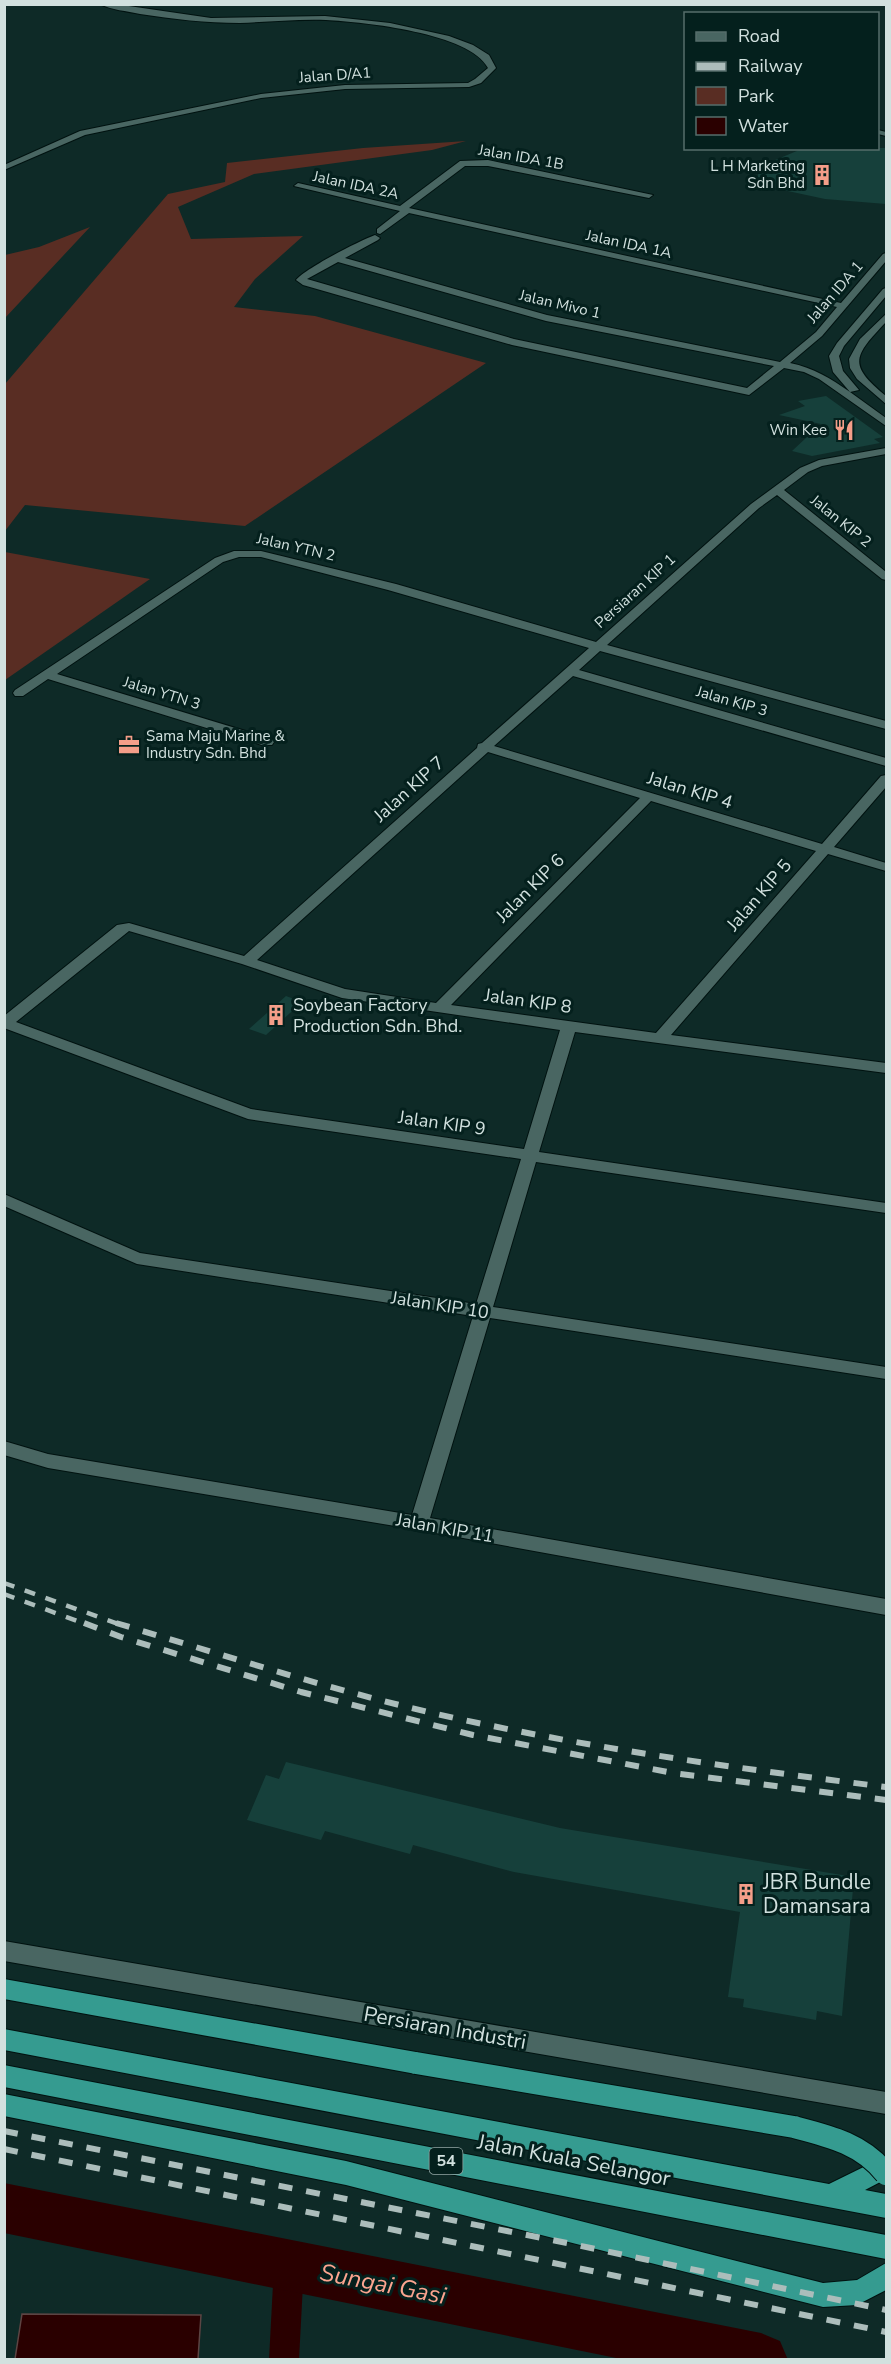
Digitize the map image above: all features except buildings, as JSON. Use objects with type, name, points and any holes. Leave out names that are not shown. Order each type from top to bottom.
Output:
[{"type":"highway","points":[[4,1989],[803,2129],[846,2142],[869,2156],[886,2174]]},
{"type":"highway","name":"Jalan Kuala Selangor","points":[[4,2038],[886,2206]]},
{"type":"highway","name":"Jalan Kuala Selangor","points":[[4,2076],[886,2247]]},
{"type":"highway","points":[[11,2106],[346,2173],[823,2295],[843,2297],[870,2289],[886,2275]]},
{"type":"highway","points":[[830,2196],[886,2167]]},
{"type":"street","name":"Jalan D/A1","points":[[4,168],[83,133],[249,98],[345,87],[469,85],[478,81],[492,68],[492,63],[486,54],[460,43],[381,24],[326,18],[212,20],[141,12],[103,4]]},
{"type":"street","name":"Jalan IDA 1B","points":[[649,195],[474,162],[463,163],[377,234],[302,278],[303,282],[512,342],[749,392]]},
{"type":"street","name":"Jalan IDA 2A","points":[[298,186],[405,210]]},
{"type":"street","name":"Jalan IDA 1A","points":[[405,210],[843,306]]},
{"type":"street","name":"Jalan IDA 1","points":[[749,392],[819,334],[886,256]]},
{"type":"street","name":"Jalan Mivo 1","points":[[336,258],[546,318],[780,365],[823,377],[886,423]]},
{"type":"street","points":[[874,271],[886,273]]},
{"type":"street","points":[[886,291],[840,345],[834,356],[838,372],[848,385],[886,415]]},
{"type":"street","points":[[886,317],[856,348],[854,363],[856,372],[869,388],[886,401]]},
{"type":"street","points":[[838,372],[856,372]]},
{"type":"street","name":"Persiaran KIP 1","points":[[598,646],[777,489],[819,463],[885,452]]},
{"type":"street","name":"Jalan KIP 2","points":[[777,489],[886,577]]},
{"type":"street","name":"Jalan YTN 2","points":[[19,693],[219,560],[230,554],[244,552],[261,554],[400,589],[598,646]]},
{"type":"street","name":"Persiaran KIP 1","points":[[598,646],[886,725]]},
{"type":"street","name":"Jalan KIP 7","points":[[247,961],[598,646]]},
{"type":"street","name":"Jalan KIP 3","points":[[569,671],[886,762]]},
{"type":"street","name":"Jalan YTN 3","points":[[48,675],[267,742]]},
{"type":"street","name":"Jalan KIP 4","points":[[483,747],[886,867]]},
{"type":"street","name":"Jalan KIP 5","points":[[661,1037],[886,779]]},
{"type":"street","name":"Jalan KIP 6","points":[[439,1008],[649,796]]},
{"type":"street","name":"Jalan KIP 8","points":[[5,1024],[122,928],[138,928],[342,993],[886,1068]]},
{"type":"street","name":"Jalan KIP 9","points":[[5,1024],[248,1114],[886,1208]]},
{"type":"street","points":[[419,1523],[569,1026]]},
{"type":"street","name":"Jalan KIP 10","points":[[4,1199],[136,1258],[886,1373]]},
{"type":"street","name":"Jalan KIP 11","points":[[4,1448],[48,1461],[419,1523],[886,1607]]},
{"type":"street","name":"Persiaran Industri","points":[[4,1951],[886,2103]]},
{"type":"green space","points":[[466,141],[432,150],[254,174],[178,207],[191,239],[303,236],[255,279],[234,307],[315,316],[486,363],[245,526],[25,505],[5,531],[5,384],[168,194],[225,182],[227,163],[363,148]]},
{"type":"green space","points":[[90,227],[5,318],[5,255],[39,247]]},
{"type":"green space","points":[[5,552],[150,579],[5,680]]},
{"type":"water","points":[[22,2314],[201,2315],[198,2359],[15,2359]]},
{"type":"waterway","name":"Sungai Gasi","points":[[4,2208],[761,2360]]},
{"type":"waterway","points":[[284,2360],[289,2265]]},
{"type":"railway","points":[[4,1583],[121,1625]]},
{"type":"railway","points":[[4,1594],[88,1625]]},
{"type":"railway","points":[[84,1623],[121,1637],[301,1692],[473,1735],[673,1773],[886,1800]]},
{"type":"railway","points":[[116,1623],[344,1691],[483,1724],[633,1752],[886,1787]]},
{"type":"railway","points":[[4,2131],[572,2244],[886,2310]]},
{"type":"railway","points":[[4,2149],[886,2332]]},
{"type":"place","name":"L H Marketing Sdn Bhd","points":[[822,175]]},
{"type":"place","name":"Win Kee","points":[[844,430]]},
{"type":"place","name":"Sama Maju Marine & Industry Sdn. Bhd","points":[[129,745]]},
{"type":"place","name":"Soybean Factory Production Sdn. Bhd.","points":[[276,1015]]},
{"type":"place","name":"JBR Bundle Damansara","points":[[746,1894]]}]
